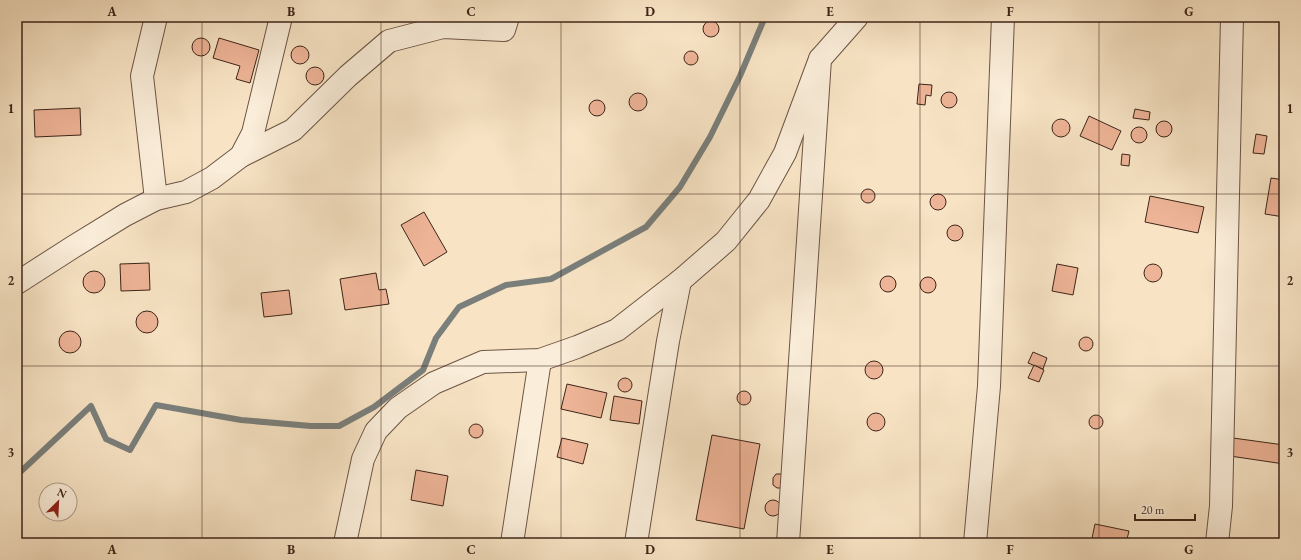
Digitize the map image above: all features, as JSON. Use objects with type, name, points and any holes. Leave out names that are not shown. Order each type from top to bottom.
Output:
[{"type":"street","points":[[156,17],[142,76],[156,199]]},
{"type":"street","points":[[241,156],[253,133],[281,17]]},
{"type":"street","points":[[17,283],[73,247],[156,199],[186,192],[206,182],[241,156],[293,130],[348,76],[389,41],[443,27],[504,30],[508,17]]},
{"type":"street","points":[[345,543],[363,459],[376,431],[398,408],[434,383],[483,362],[540,360],[577,347],[617,330],[680,281],[726,241],[759,200],[785,153],[820,59],[857,17]]},
{"type":"street","points":[[975,543],[989,386],[1003,17]]},
{"type":"street","points":[[1217,543],[1221,506],[1232,17]]},
{"type":"street","points":[[788,543],[820,59]]},
{"type":"street","points":[[636,543],[668,341],[680,281]]},
{"type":"street","points":[[512,543],[540,360]]},
{"type":"building","points":[[711,21],[718,26],[719,29],[714,36],[711,37],[704,32],[703,29],[708,22]]},
{"type":"building","points":[[201,38],[207,41],[210,47],[207,53],[201,56],[195,53],[192,47],[195,41]]},
{"type":"building","points":[[219,38],[259,50],[250,83],[236,79],[240,66],[213,58]]},
{"type":"building","points":[[300,46],[306,49],[309,55],[306,61],[300,64],[294,61],[291,55],[294,49]]},
{"type":"building","points":[[688,51],[694,51],[698,55],[698,61],[694,65],[688,65],[684,61],[684,55]]},
{"type":"building","points":[[315,67],[321,70],[324,76],[321,82],[315,85],[309,82],[306,76],[309,70]]},
{"type":"building","points":[[919,84],[932,85],[931,96],[926,95],[925,105],[917,104]]},
{"type":"building","points":[[949,92],[956,97],[957,100],[952,107],[949,108],[942,103],[941,100],[946,93]]},
{"type":"building","points":[[638,93],[644,96],[647,102],[644,108],[638,111],[632,108],[629,102],[632,96]]},
{"type":"building","points":[[597,100],[604,105],[605,108],[600,115],[597,116],[590,111],[589,108],[594,101]]},
{"type":"building","points":[[80,108],[81,135],[35,137],[34,110]]},
{"type":"building","points":[[1135,109],[1150,112],[1149,120],[1133,118]]},
{"type":"building","points":[[1089,116],[1121,131],[1112,150],[1080,136]]},
{"type":"building","points":[[1061,119],[1067,122],[1070,128],[1067,134],[1061,137],[1055,134],[1052,128],[1055,122]]},
{"type":"building","points":[[1164,121],[1171,126],[1172,129],[1167,136],[1164,137],[1157,132],[1156,129],[1161,122]]},
{"type":"building","points":[[1139,127],[1146,132],[1147,135],[1142,142],[1139,143],[1132,138],[1131,135],[1136,128]]},
{"type":"building","points":[[1256,134],[1267,136],[1264,154],[1253,153]]},
{"type":"building","points":[[1122,154],[1130,155],[1129,166],[1121,165]]},
{"type":"building","points":[[1271,178],[1284,180],[1284,217],[1265,214]]},
{"type":"building","points":[[865,189],[871,189],[875,193],[875,199],[871,203],[865,203],[861,199],[861,193]]},
{"type":"building","points":[[938,194],[945,199],[946,202],[941,209],[938,210],[931,205],[930,202],[935,195]]},
{"type":"building","points":[[1150,196],[1204,207],[1198,233],[1145,222]]},
{"type":"building","points":[[424,212],[447,252],[424,266],[401,225]]},
{"type":"building","points":[[955,225],[962,230],[963,233],[958,240],[955,241],[948,236],[947,233],[952,226]]},
{"type":"building","points":[[149,263],[150,290],[121,291],[120,264]]},
{"type":"building","points":[[1057,264],[1078,268],[1073,295],[1052,291]]},
{"type":"building","points":[[1153,264],[1159,267],[1162,273],[1159,279],[1153,282],[1147,279],[1144,273],[1147,267]]},
{"type":"building","points":[[94,271],[102,274],[105,282],[102,290],[94,293],[86,290],[83,282],[86,274]]},
{"type":"building","points":[[376,273],[379,290],[386,289],[389,304],[345,310],[340,279]]},
{"type":"building","points":[[888,276],[895,281],[896,284],[891,291],[888,292],[881,287],[880,284],[885,277]]},
{"type":"building","points":[[928,277],[935,282],[936,285],[931,292],[928,293],[921,288],[920,285],[925,278]]},
{"type":"building","points":[[289,290],[292,314],[264,317],[261,293]]},
{"type":"building","points":[[147,311],[155,314],[158,322],[155,330],[147,333],[139,330],[136,322],[139,314]]},
{"type":"building","points":[[70,331],[78,334],[81,342],[78,350],[70,353],[62,350],[59,342],[62,334]]},
{"type":"building","points":[[1083,337],[1089,337],[1093,341],[1093,347],[1089,351],[1083,351],[1079,347],[1079,341]]},
{"type":"building","points":[[1033,352],[1047,358],[1043,369],[1028,363]]},
{"type":"building","points":[[874,361],[880,364],[883,370],[880,376],[874,379],[868,376],[865,370],[868,364]]},
{"type":"building","points":[[1034,365],[1044,370],[1039,382],[1028,378]]},
{"type":"building","points":[[622,378],[628,378],[632,382],[632,388],[628,392],[622,392],[618,388],[618,382]]},
{"type":"building","points":[[567,384],[607,393],[601,418],[561,409]]},
{"type":"building","points":[[741,391],[747,391],[751,395],[751,401],[747,405],[741,405],[737,401],[737,395]]},
{"type":"building","points":[[614,396],[642,401],[639,424],[610,420]]},
{"type":"building","points":[[876,413],[882,416],[885,422],[882,428],[876,431],[870,428],[867,422],[870,416]]},
{"type":"building","points":[[1093,415],[1099,415],[1103,419],[1103,425],[1099,429],[1093,429],[1089,425],[1089,419]]},
{"type":"building","points":[[473,424],[479,424],[483,428],[483,434],[479,438],[473,438],[469,434],[469,428]]},
{"type":"building","points":[[712,435],[760,444],[744,529],[696,520]]},
{"type":"building","points":[[562,438],[588,444],[583,464],[557,457]]},
{"type":"building","points":[[1233,438],[1284,445],[1284,464],[1230,456]]},
{"type":"building","points":[[416,470],[448,476],[443,506],[411,500]]},
{"type":"building","points":[[776,474],[783,474],[782,488],[777,488],[773,485],[773,478]]},
{"type":"building","points":[[773,500],[780,505],[781,508],[776,515],[773,516],[766,511],[765,508],[770,501]]},
{"type":"building","points":[[1095,524],[1129,531],[1126,543],[1091,543]]},
{"type":"waterway","points":[[17,475],[91,406],[106,439],[130,450],[156,405],[241,420],[311,426],[339,426],[374,407],[423,370],[436,338],[459,307],[506,285],[551,279],[646,227],[680,187],[710,137],[740,76],[765,17]]}]
